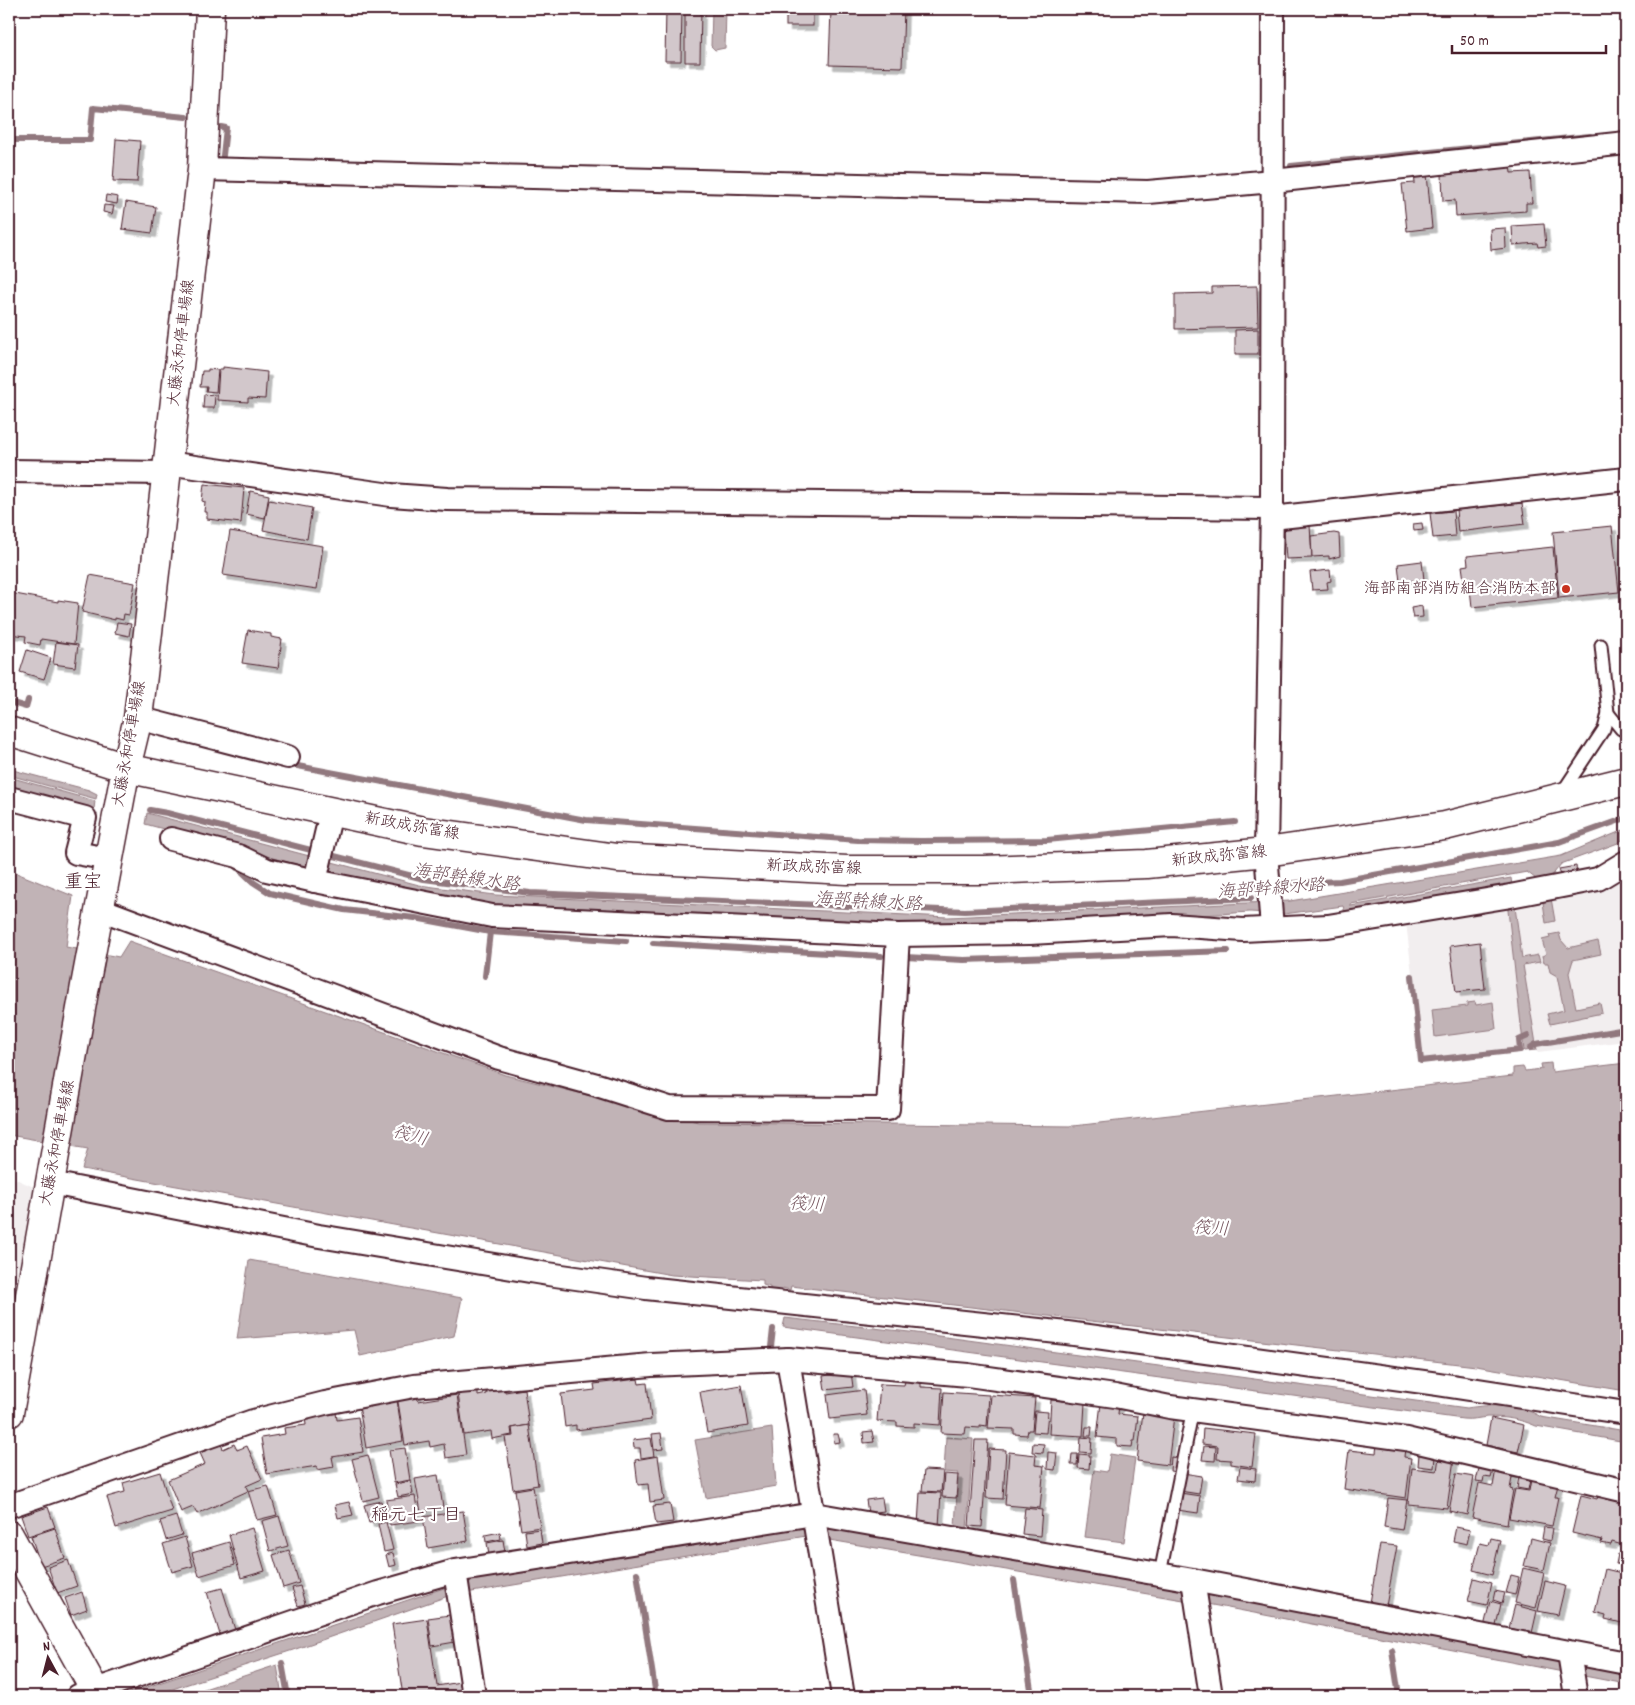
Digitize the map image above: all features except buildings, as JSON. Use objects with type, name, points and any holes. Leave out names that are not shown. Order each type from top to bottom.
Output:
[{"type":"main road","name":"大藤永和停車場線","points":[[9,1414],[109,859],[126,768],[138,718],[202,169],[210,9]]},
{"type":"main road","name":"新政成弥富線","points":[[9,731],[50,746],[126,768],[423,831],[617,858],[847,870],[984,870],[1146,864],[1266,852],[1445,826],[1626,781]]},
{"type":"main road","points":[[9,1535],[92,1695]]},
{"type":"street","points":[[1271,916],[1266,852],[1272,513],[1273,9]]},
{"type":"street","points":[[202,169],[1148,192],[1273,182],[1626,143]]},
{"type":"street","points":[[9,471],[166,468],[391,495],[447,499],[1272,513],[1626,479]]},
{"type":"street","points":[[138,718],[288,757]]},
{"type":"street","points":[[9,798],[85,818],[76,853],[109,859]]},
{"type":"street","points":[[315,877],[331,813]]},
{"type":"street","points":[[171,839],[238,856],[267,870],[315,877],[492,916],[898,935],[1030,933],[1172,925],[1243,930],[1271,916],[1328,926],[1598,879],[1626,862]]},
{"type":"street","points":[[100,909],[499,1058],[597,1085],[670,1108],[888,1109],[898,935]]},
{"type":"street","points":[[51,1183],[319,1236],[548,1274],[646,1288],[1068,1333],[1438,1384],[1626,1413]]},
{"type":"street","points":[[788,1359],[843,1696]]},
{"type":"street","points":[[9,1506],[253,1420],[405,1387],[651,1365],[788,1359],[968,1375],[1406,1439],[1626,1491]]},
{"type":"street","points":[[92,1695],[378,1593],[816,1526],[1160,1574],[1195,1590],[1572,1671],[1626,1664]]},
{"type":"street","points":[[457,1582],[474,1696]]},
{"type":"street","points":[[1195,1590],[1211,1696]]},
{"type":"lane","points":[[1557,799],[1604,729],[1608,713],[1601,645]]},
{"type":"lane","points":[[1608,713],[1621,729],[1626,731]]},
{"type":"lane","points":[[1160,1574],[1193,1409]]},
{"type":"shaded area","points":[[1626,871],[1626,1041],[1538,1052],[1534,1044],[1523,965],[1540,962],[1538,955],[1522,958],[1515,903]]},
{"type":"shaded area","points":[[1509,904],[1524,1036],[1517,1039],[1518,1050],[1422,1060],[1406,922]]},
{"type":"shaded area","points":[[9,1176],[36,1188],[18,1292],[9,1290]]},
{"type":"water","points":[[712,9],[726,9],[725,48],[715,50],[711,46]]},
{"type":"water","points":[[9,769],[89,790],[97,794],[96,799],[9,775]]},
{"type":"water","points":[[9,777],[95,801],[94,809],[9,788]]},
{"type":"water","points":[[147,813],[419,885],[495,895],[948,917],[1290,901],[1561,856],[1626,829],[1626,837],[1618,843],[1561,864],[1548,881],[1555,921],[1546,923],[1540,882],[1527,872],[1351,904],[1351,906],[1511,878],[1522,958],[1538,955],[1540,962],[1523,965],[1537,1050],[1524,1051],[1505,884],[1345,913],[1343,906],[1284,914],[1250,912],[976,929],[494,906],[329,873],[145,824]]},
{"type":"water","name":"筏川","points":[[9,870],[73,896],[66,947],[119,957],[129,941],[505,1075],[698,1122],[1073,1126],[1513,1076],[1513,1068],[1523,1067],[1525,1071],[1542,1069],[1541,1064],[1551,1063],[1552,1072],[1626,1063],[1626,1391],[1476,1366],[791,1286],[790,1290],[783,1288],[782,1293],[770,1291],[770,1287],[763,1285],[763,1280],[672,1275],[82,1169],[88,1149],[9,1135]]},
{"type":"water","points":[[1559,933],[1561,940],[1568,948],[1598,941],[1601,954],[1573,960],[1569,973],[1576,1008],[1600,1003],[1602,1013],[1550,1024],[1547,1014],[1564,1010],[1557,976],[1550,972],[1548,963],[1544,963],[1542,956],[1546,954],[1542,940],[1550,938],[1549,935]]},
{"type":"water","points":[[1475,1002],[1476,1005],[1493,1002],[1496,1029],[1435,1037],[1432,1010],[1467,1006],[1467,1003]]},
{"type":"water","points":[[249,1260],[462,1298],[454,1336],[360,1356],[354,1330],[237,1339]]},
{"type":"water","points":[[785,1318],[909,1332],[1467,1408],[1485,1406],[1515,1407],[1541,1417],[1626,1431],[1626,1442],[1536,1426],[1506,1418],[1463,1419],[783,1327]]},
{"type":"water","points":[[772,1428],[776,1486],[706,1498],[695,1440]]},
{"type":"water","points":[[946,1437],[973,1439],[967,1529],[955,1528],[958,1473],[944,1472]]},
{"type":"water","points":[[1110,1454],[1135,1458],[1124,1542],[1085,1537],[1094,1470],[1107,1472]]},
{"type":"water","points":[[807,1525],[1183,1588],[1626,1672],[1626,1684],[1207,1604],[806,1536],[448,1596],[293,1650],[151,1696],[120,1696],[468,1580]]},
{"type":"water","points":[[277,1665],[282,1696],[183,1696]]},
{"type":"water","points":[[110,1694],[120,1696],[104,1696]]},
{"type":"waterway","points":[[9,140],[90,140],[93,108],[186,117]]},
{"type":"waterway","points":[[221,127],[226,128],[222,164],[224,164]]},
{"type":"waterway","points":[[1291,166],[1590,136]]},
{"type":"waterway","points":[[9,702],[26,707],[28,700]]},
{"type":"waterway","points":[[287,764],[586,820],[858,840],[1047,840],[1235,822]]},
{"type":"waterway","name":"海部幹線水路","points":[[150,810],[424,879],[530,893],[965,911],[1251,898]]},
{"type":"waterway","name":"海部幹線水路","points":[[1293,883],[1340,881],[1559,842],[1626,818]]},
{"type":"waterway","points":[[234,864],[253,882],[270,893],[344,910],[415,918],[490,932],[626,941]]},
{"type":"waterway","points":[[485,976],[490,932]]},
{"type":"waterway","points":[[653,943],[881,956]]},
{"type":"waterway","points":[[905,957],[964,960],[1228,951]]},
{"type":"waterway","points":[[1412,976],[1421,1061],[1520,1050],[1519,1040],[1528,1036]]},
{"type":"waterway","points":[[1530,1048],[1536,1044],[1626,1029]]},
{"type":"waterway","points":[[771,1347],[773,1329]]},
{"type":"waterway","points":[[637,1573],[656,1696]]},
{"type":"waterway","points":[[1014,1580],[1032,1696]]},
{"type":"waterway","points":[[1392,1650],[1399,1696]]},
{"type":"waterway","points":[[282,1663],[288,1696]]},
{"type":"place","name":"海部南部消防組合消防本部","points":[[1566,589]]},
{"type":"district","name":"重宝","points":[[83,883]]},
{"type":"district","name":"稲元七丁目","points":[[416,1516]]}]
